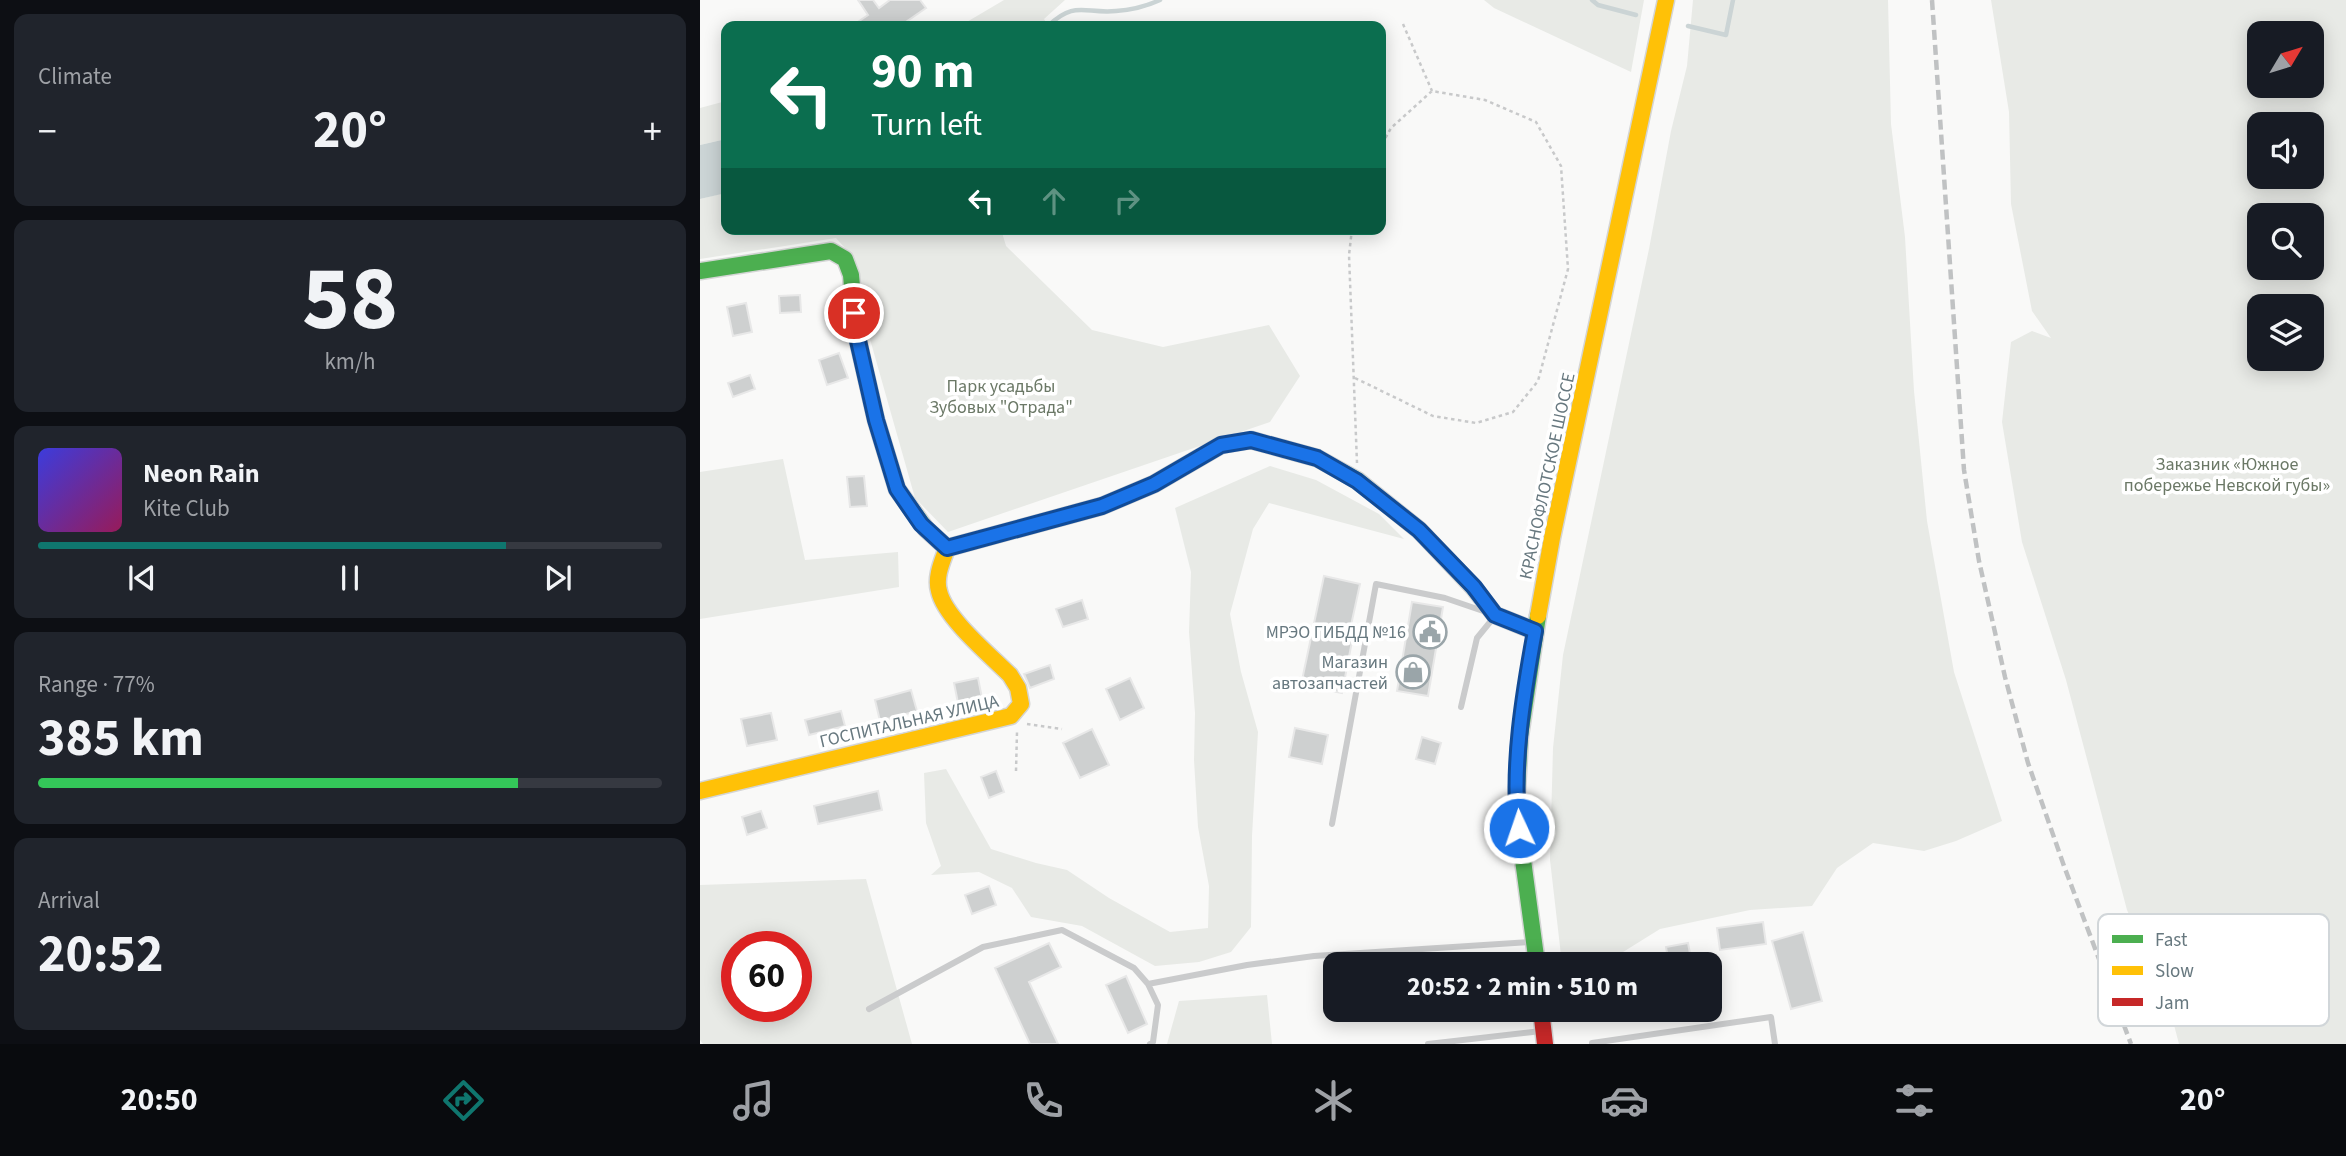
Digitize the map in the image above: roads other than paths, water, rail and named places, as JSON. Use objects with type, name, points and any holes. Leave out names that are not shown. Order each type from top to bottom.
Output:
[{"type":"street","name":"КРАСНОФЛОТСКОЕ ШОССЕ","points":[[1536,952],[1516,808],[1520,736],[1535,631],[1666,0]]},
{"type":"street","points":[[700,271],[831,251],[845,259],[851,275],[859,345],[876,420],[897,489],[921,524],[947,548],[1102,506],[1154,484],[1221,445],[1251,440],[1317,458],[1357,481],[1419,530],[1474,587],[1495,615],[1535,631]]},
{"type":"street","name":"ГОСПИТАЛЬНАЯ УЛИЦА","points":[[700,791],[1011,716],[1021,704],[1018,688],[1010,675],[945,609],[938,589],[947,548]]},
{"type":"lane","points":[[1332,824],[1340,768],[1376,584],[1445,598],[1495,615],[1477,638],[1461,707]]},
{"type":"lane","points":[[869,1009],[983,947],[1062,930],[1133,968],[1148,984],[1158,1005],[1153,1042],[1150,1044]]},
{"type":"lane","points":[[1148,984],[1247,965],[1314,956],[1535,942]]},
{"type":"lane","points":[[1592,1043],[1772,1017],[1775,1044]]},
{"type":"lane","points":[[1430,1044],[1544,1037]]},
{"type":"waterway","points":[[1054,21],[1073,11],[1122,10],[1160,0]]},
{"type":"waterway","points":[[1592,0],[1598,5],[1636,15]]},
{"type":"waterway","points":[[1688,26],[1726,35],[1733,0]]},
{"type":"railway","points":[[1932,0],[1964,470],[1979,561],[2028,763],[2098,956]]},
{"type":"railway","points":[[2124,1026],[2131,1044]]},
{"type":"place","name":"МРЭО ГИБДД №16","points":[[1430,632]]},
{"type":"place","name":"Магазин автозапчастей","points":[[1413,672]]},
{"type":"park label","name":"Парк усадьбы Зубовых \"Отрада\"","points":[[1001,396]]},
{"type":"park label","name":"Заказник «Южное побережье Невской губы»","points":[[2227,474]]}]
